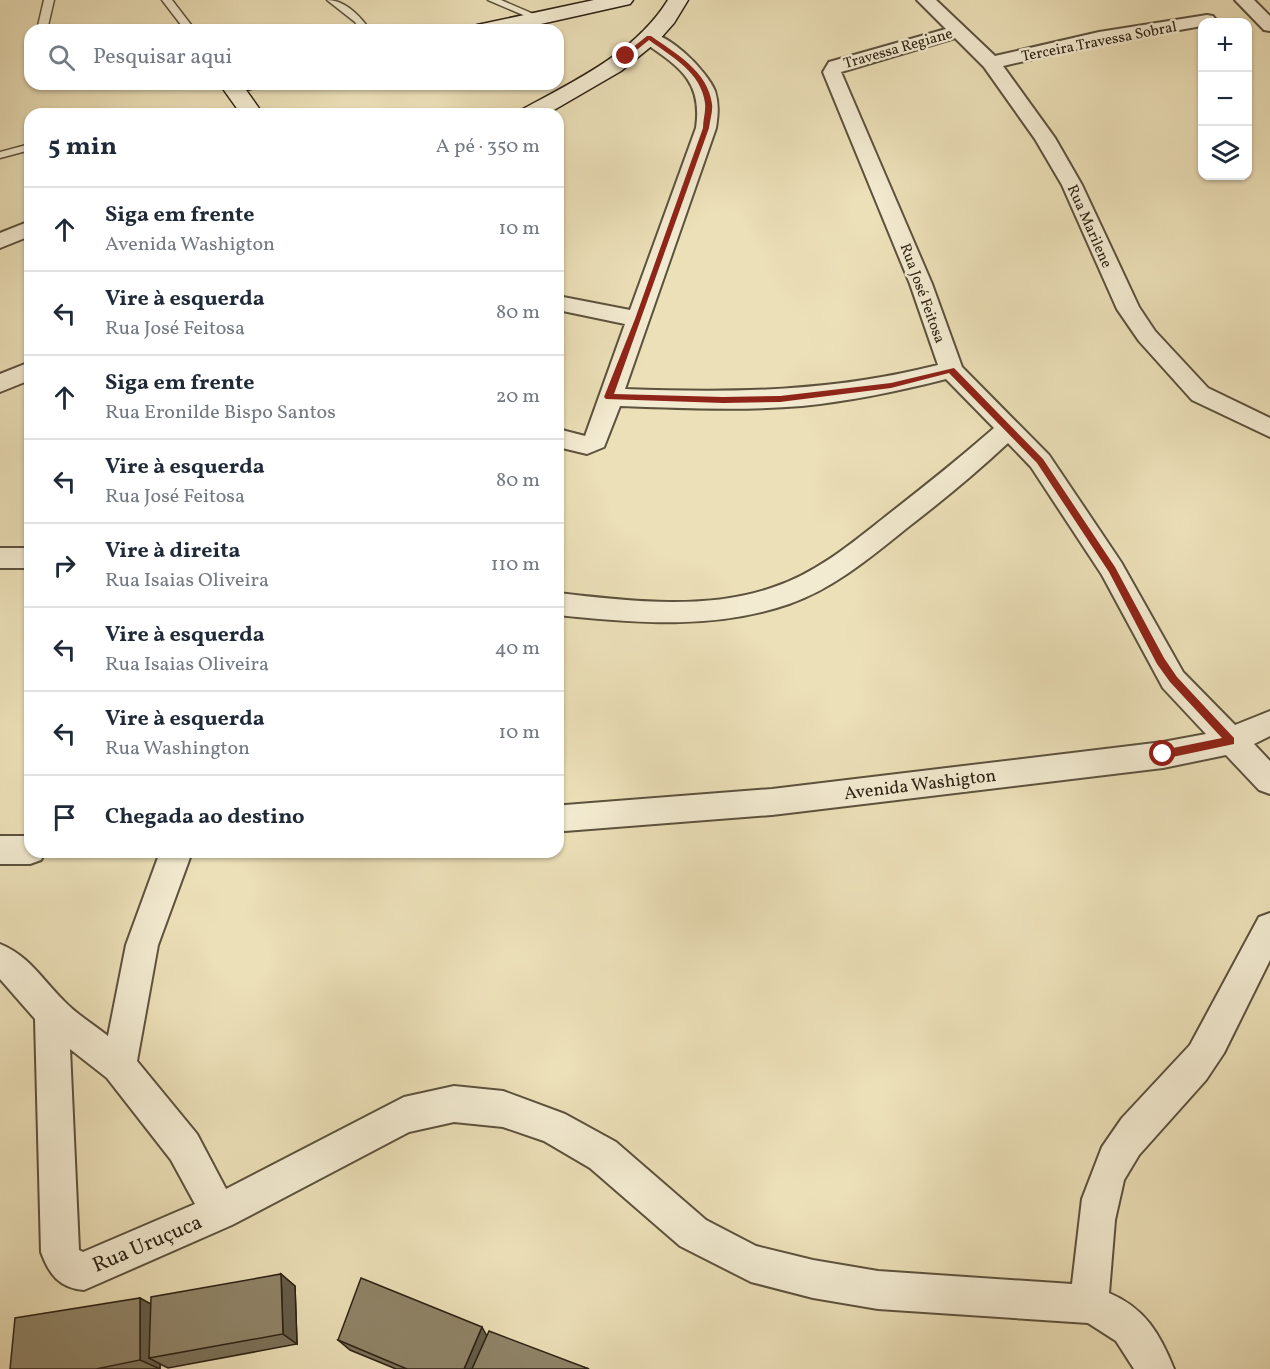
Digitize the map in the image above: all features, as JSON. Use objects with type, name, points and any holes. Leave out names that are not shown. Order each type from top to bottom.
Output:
[{"type":"street","points":[[515,24],[623,0]]},
{"type":"street","points":[[541,108],[603,72],[649,37],[666,19],[678,0]]},
{"type":"street","name":"Rua Marilene","points":[[926,0],[991,63],[1029,114],[1072,184],[1128,309],[1147,336],[1200,394],[1270,428]]},
{"type":"street","points":[[1244,0],[1270,26]]},
{"type":"street","name":"Terceira Travessa Sobral","points":[[991,63],[1099,38],[1198,22]]},
{"type":"street","name":"Travessa Regiane","points":[[836,66],[960,31]]},
{"type":"street","points":[[564,440],[587,446],[595,441],[605,407],[639,319],[706,128],[708,104],[703,86],[691,68],[649,37]]},
{"type":"street","name":"Rua José Feitosa","points":[[836,66],[832,72],[833,79],[921,284],[951,370]]},
{"type":"street","points":[[238,90],[248,108]]},
{"type":"street","points":[[0,241],[24,231]]},
{"type":"street","points":[[564,304],[639,319]]},
{"type":"street","points":[[605,407],[780,399],[891,386],[951,370],[1040,461],[1112,569],[1173,680],[1270,781]]},
{"type":"street","points":[[0,384],[24,373]]},
{"type":"street","points":[[564,605],[655,614],[708,612],[764,602],[800,588],[861,551],[946,483],[1009,428]]},
{"type":"street","points":[[0,558],[24,558]]},
{"type":"street","name":"Avenida Washigton","points":[[565,818],[772,801],[1163,754],[1231,741],[1270,723]]},
{"type":"street","points":[[0,850],[24,850]]},
{"type":"street","points":[[119,1066],[142,945],[174,858]]},
{"type":"street","points":[[1089,1304],[1099,1209],[1108,1175],[1125,1144],[1201,1058],[1228,1014],[1270,928]]},
{"type":"street","name":"Rua Uruçuca","points":[[0,959],[18,972],[52,1013],[119,1066],[184,1147],[219,1212],[84,1270],[75,1270],[63,1262],[60,1252],[52,1013]]},
{"type":"street","points":[[219,1212],[404,1115],[454,1104],[503,1109],[553,1125],[603,1155],[693,1233],[751,1263],[813,1279],[878,1290],[1089,1304],[1112,1313],[1132,1329],[1149,1354],[1154,1369]]},
{"type":"lane","points":[[43,24],[49,0]]},
{"type":"lane","points":[[167,0],[183,24]]},
{"type":"lane","points":[[332,0],[360,24]]},
{"type":"lane","points":[[493,0],[540,19]]},
{"type":"lane","points":[[0,155],[24,149]]},
{"type":"building","points":[[281,1274],[283,1334],[149,1358],[151,1297]]},
{"type":"building","points":[[361,1278],[482,1327],[464,1369],[407,1369],[338,1340]]},
{"type":"building","points":[[140,1298],[140,1360],[96,1369],[10,1369],[15,1318]]},
{"type":"building","points":[[489,1331],[589,1369],[472,1369]]},
{"type":"route","points":[[626,56],[649,37],[691,68],[703,86],[708,104],[706,128],[609,397],[780,399],[891,386],[951,370],[1022,440],[1040,461],[1112,569],[1173,680],[1231,741],[1163,754]]}]
